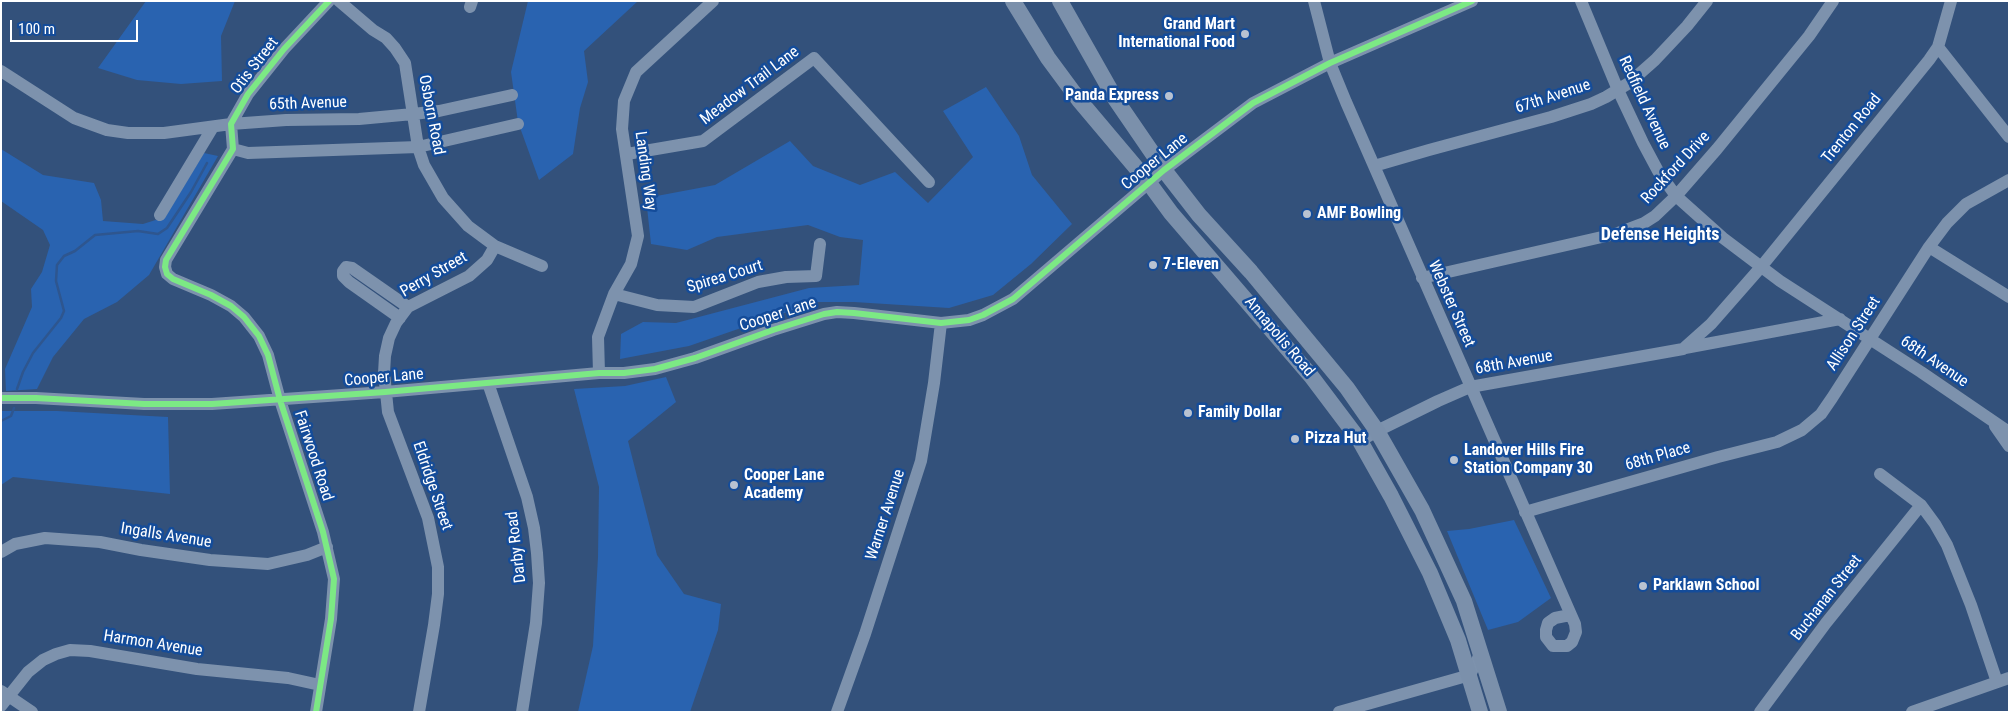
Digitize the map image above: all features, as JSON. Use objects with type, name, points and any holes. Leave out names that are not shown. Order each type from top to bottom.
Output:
[{"type":"main road","name":"Annapolis Road","points":[[1013,1],[1048,58],[1074,94],[1149,183],[1171,213],[1309,372],[1360,441],[1392,496],[1430,573],[1458,640],[1480,712]]},
{"type":"main road","name":"Annapolis Road","points":[[1063,4],[1116,100],[1164,170],[1199,215],[1251,272],[1347,388],[1377,431],[1422,510],[1464,601],[1499,712]]},
{"type":"street","name":"Otis Street","points":[[231,124],[248,94],[328,1]]},
{"type":"street","name":"Osborn Road","points":[[339,1],[396,48],[404,63],[418,147],[424,165],[443,198],[468,226],[495,246],[542,266]]},
{"type":"street","name":"Landing Way","points":[[599,373],[598,337],[614,294],[631,264],[638,236],[622,129],[624,102],[636,72],[713,1]]},
{"type":"street","name":"Webster Street","points":[[1314,1],[1330,62],[1422,278],[1570,615]]},
{"type":"street","name":"Cooper Lane","points":[[1,398],[178,405],[280,400],[599,373],[624,373],[655,369],[696,358],[773,330],[824,314],[837,312],[941,323],[969,320],[983,315],[1013,299],[1164,170],[1253,103],[1330,62],[1472,1]]},
{"type":"street","name":"Redfield Avenue","points":[[1581,1],[1618,90],[1658,171],[1676,196],[1723,238],[1761,267]]},
{"type":"street","name":"67th Avenue","points":[[1374,166],[1566,113],[1591,104],[1618,90],[1640,74],[1670,45],[1707,1]]},
{"type":"street","name":"Rockford Drive","points":[[1422,278],[1630,229],[1655,216],[1676,196],[1717,149],[1809,36],[1833,1]]},
{"type":"street","name":"Trenton Road","points":[[1761,267],[1929,60],[1938,47],[1950,1]]},
{"type":"street","points":[[1938,47],[2009,137]]},
{"type":"street","name":"Meadow Trail Lane","points":[[627,154],[703,141],[814,58],[929,182]]},
{"type":"street","name":"65th Avenue","points":[[1,71],[74,118],[107,130],[147,134],[231,124],[286,120],[359,119],[413,114],[439,111],[512,95]]},
{"type":"street","points":[[231,124],[233,149],[248,153],[418,147],[518,124]]},
{"type":"street","points":[[160,215],[213,127]]},
{"type":"street","name":"Fairwood Road","points":[[233,149],[166,260],[165,267],[167,274],[173,280],[211,295],[231,306],[244,317],[259,336],[268,355],[280,400],[323,532],[334,579],[334,596],[316,712]]},
{"type":"street","name":"Allison Street","points":[[1798,432],[1812,424],[1821,414],[1929,246],[1947,223],[1979,195],[2009,180]]},
{"type":"street","name":"Spirea Court","points":[[614,294],[657,305],[694,307],[758,282],[786,277],[816,276],[820,244]]},
{"type":"street","name":"Perry Street","points":[[385,392],[385,356],[389,338],[404,312],[469,276],[487,260],[495,246]]},
{"type":"street","points":[[1929,246],[2009,297]]},
{"type":"street","points":[[1684,348],[1711,324],[1761,267]]},
{"type":"street","name":"68th Avenue","points":[[1761,267],[2009,432]]},
{"type":"street","name":"68th Avenue","points":[[1360,441],[1470,387],[1840,319]]},
{"type":"street","name":"Warner Avenue","points":[[837,712],[865,634],[921,460],[934,383],[941,323]]},
{"type":"street","name":"Darby Road","points":[[488,383],[527,497],[534,528],[537,554],[536,623],[522,712]]},
{"type":"street","name":"Eldridge Street","points":[[385,392],[388,412],[428,518],[438,567],[438,594],[434,625],[418,712]]},
{"type":"street","points":[[1991,420],[2009,446]]},
{"type":"street","name":"68th Place","points":[[1525,512],[1777,442],[1798,432]]},
{"type":"street","points":[[1880,474],[1921,505],[1939,531],[1958,571],[2003,680],[1912,712]]},
{"type":"street","name":"Buchanan Street","points":[[1760,712],[1826,623],[1921,505]]},
{"type":"street","name":"Ingalls Avenue","points":[[1,552],[16,544],[46,538],[100,542],[210,560],[268,564],[307,555],[326,547]]},
{"type":"street","name":"Harmon Avenue","points":[[1,706],[6,693],[28,672],[43,660],[70,650],[90,651],[197,669],[288,678],[320,685]]},
{"type":"street","points":[[1340,712],[1470,675],[1481,652]]},
{"type":"street","points":[[6,693],[32,712]]},
{"type":"shaded area","points":[[146,1],[235,1],[221,36],[222,81],[181,84],[137,80],[98,68]]},
{"type":"shaded area","points":[[528,1],[638,1],[584,51],[588,82],[580,108],[573,154],[539,180],[518,122],[511,72]]},
{"type":"shaded area","points":[[986,87],[1019,136],[1032,175],[1072,224],[1031,264],[993,295],[949,308],[854,302],[816,302],[689,346],[620,359],[621,334],[643,322],[676,323],[809,288],[859,285],[863,240],[840,237],[808,225],[717,237],[687,250],[651,244],[646,198],[715,185],[790,141],[813,166],[860,185],[895,172],[928,203],[973,157],[943,111]]},
{"type":"shaded area","points":[[1,149],[43,175],[94,183],[101,200],[103,221],[143,224],[165,217],[204,153],[218,156],[149,275],[117,302],[84,319],[53,357],[37,389],[6,391],[5,369],[32,307],[31,289],[42,272],[50,245],[43,230],[1,201]]},
{"type":"shaded area","points":[[666,377],[676,402],[628,441],[657,555],[684,594],[721,604],[718,630],[690,712],[578,712],[593,646],[598,557],[599,487],[574,389],[625,386]]},
{"type":"shaded area","points":[[1,411],[57,411],[168,417],[170,494],[13,477],[1,485]]},
{"type":"shaded area","points":[[1514,520],[1551,598],[1518,622],[1488,630],[1447,531],[1469,529]]},
{"type":"waterway","points":[[17,389],[33,353],[61,318],[64,311],[56,281],[57,265],[64,256],[75,251],[95,235],[138,231],[158,234],[167,228],[191,192],[207,163]]},
{"type":"waterway","points":[[1,421],[11,416],[14,408]]},
{"type":"cycle path","points":[[316,712],[331,619],[334,579],[323,532],[280,400],[268,355],[259,336],[244,317],[231,306],[211,295],[173,279],[167,274],[165,267],[166,260],[233,149],[231,124],[248,94],[284,49],[329,1]]},
{"type":"cycle path","points":[[1,398],[144,404],[212,404],[385,392],[599,373],[624,373],[655,369],[695,358],[773,330],[824,314],[837,312],[941,323],[969,320],[983,315],[1013,299],[1164,170],[1253,103],[1330,63],[1472,1]]},
{"type":"place","name":"Grand Mart International Food","points":[[1245,34]]},
{"type":"place","name":"Panda Express","points":[[1169,96]]},
{"type":"place","name":"AMF Bowling","points":[[1307,214]]},
{"type":"place","name":"7-Eleven","points":[[1153,265]]},
{"type":"place","name":"Family Dollar","points":[[1188,413]]},
{"type":"place","name":"Pizza Hut","points":[[1295,439]]},
{"type":"place","name":"Landover Hills Fire Station Company 30","points":[[1454,460]]},
{"type":"place","name":"Cooper Lane Academy","points":[[734,485]]},
{"type":"place","name":"Parklawn School","points":[[1643,586]]},
{"type":"district","name":"Defense Heights","points":[[1660,235]]}]
